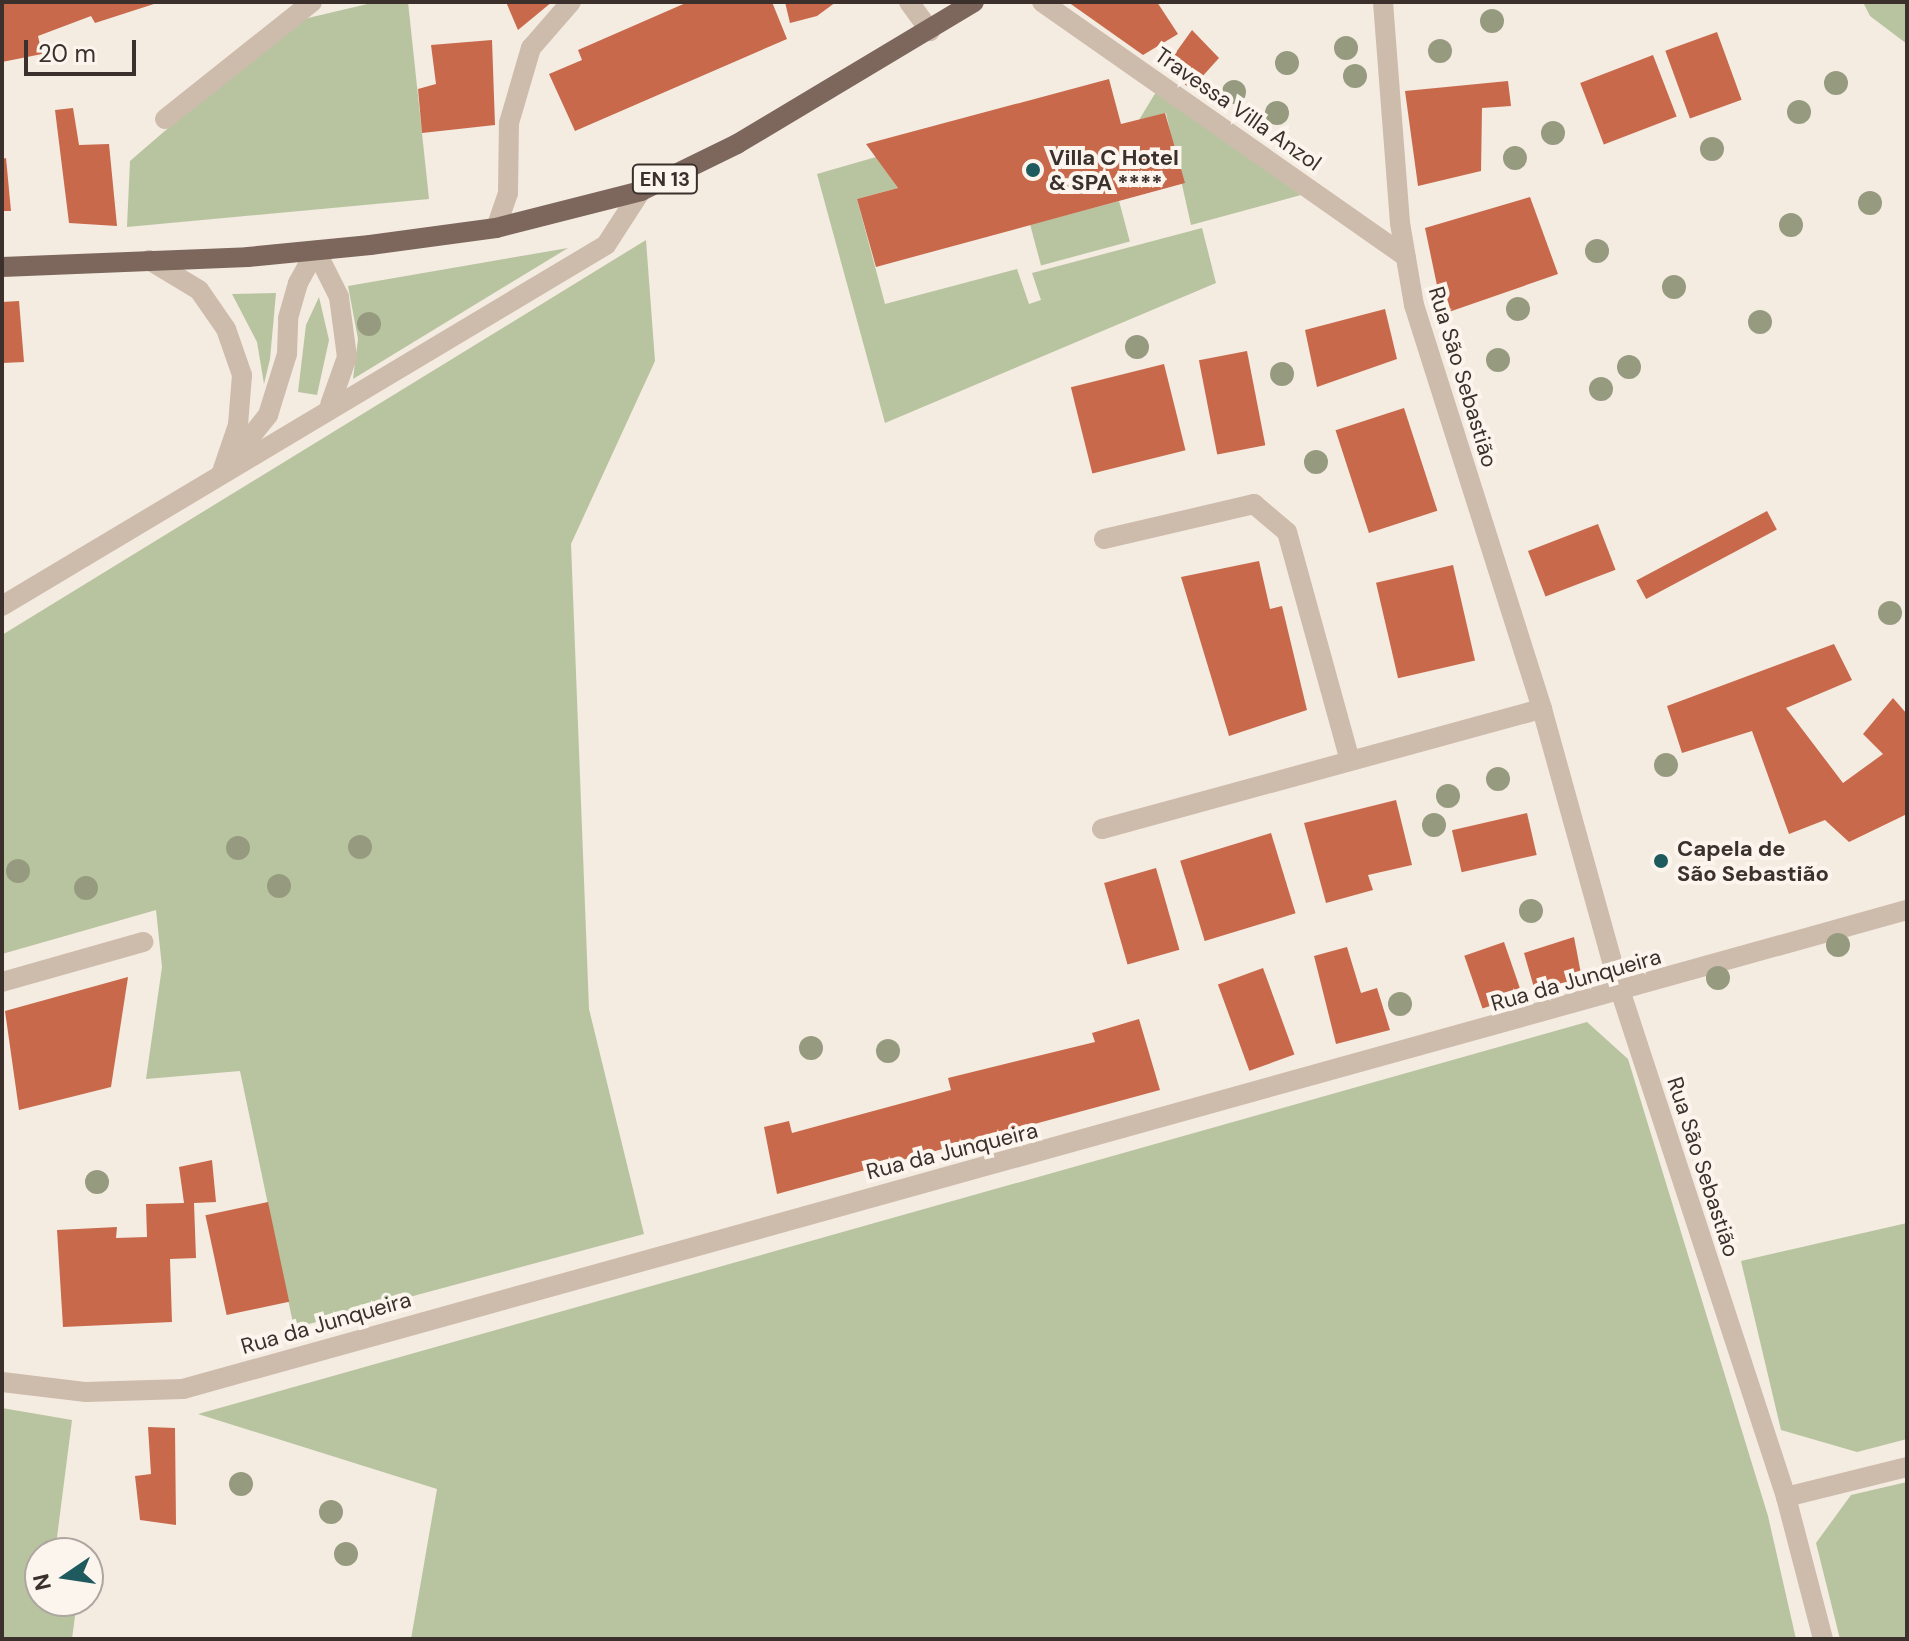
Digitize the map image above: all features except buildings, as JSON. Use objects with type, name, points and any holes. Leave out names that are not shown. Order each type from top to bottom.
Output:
[{"type":"main road","name":"EN 13","points":[[2,267],[316,251],[496,228],[641,191],[737,144],[974,2]]},
{"type":"street","points":[[165,119],[312,2]]},
{"type":"street","points":[[496,228],[508,193],[509,123],[531,48],[571,2]]},
{"type":"street","points":[[909,2],[930,31]]},
{"type":"street","name":"Travessa Villa Anzol","points":[[1042,2],[1406,257]]},
{"type":"street","name":"Rua São Sebastião","points":[[1383,2],[1406,257],[1414,305],[1542,709],[1621,993],[1786,1497],[1823,1639]]},
{"type":"street","points":[[2,606],[330,405],[606,245],[641,191]]},
{"type":"street","points":[[316,251],[339,297],[347,357],[330,405]]},
{"type":"street","points":[[222,472],[268,415],[287,354],[294,294],[316,251]]},
{"type":"street","points":[[149,260],[199,290],[226,329],[242,375],[238,425],[222,472]]},
{"type":"street","points":[[1104,539],[1254,504],[1287,532],[1350,760]]},
{"type":"street","points":[[1102,829],[1542,709]]},
{"type":"street","name":"Rua da Junqueira","points":[[2,1382],[86,1392],[183,1389],[569,1279],[1621,993],[1907,910]]},
{"type":"street","points":[[2,982],[143,942]]},
{"type":"street","points":[[1786,1497],[1907,1467]]},
{"type":"green space","points":[[376,2],[408,2],[429,199],[127,227],[130,161],[291,22]]},
{"type":"green space","points":[[1863,2],[1907,2],[1907,44],[1870,16]]},
{"type":"green space","points":[[1156,92],[1301,195],[1191,225],[1166,113],[1139,120]]},
{"type":"green space","points":[[876,157],[898,188],[857,199],[885,304],[1017,269],[1029,304],[1041,300],[1032,273],[1202,228],[1216,283],[885,423],[817,174]]},
{"type":"green space","points":[[1119,201],[1130,242],[1041,265],[1030,225]]},
{"type":"green space","points":[[646,240],[655,361],[571,544],[589,1009],[644,1234],[294,1328],[240,1071],[146,1079],[162,967],[156,910],[2,954],[2,635]]},
{"type":"green space","points":[[568,248],[353,379],[358,339],[348,286]]},
{"type":"green space","points":[[276,293],[270,359],[264,384],[257,342],[232,294]]},
{"type":"green space","points":[[319,297],[329,340],[317,395],[298,392],[306,325]]},
{"type":"green space","points":[[1587,1022],[1628,1059],[1768,1516],[1796,1639],[411,1639],[437,1489],[198,1414]]},
{"type":"green space","points":[[1907,1223],[1907,1439],[1857,1452],[1781,1430],[1741,1261]]},
{"type":"green space","points":[[2,1408],[72,1420],[57,1537],[24,1537],[24,1617],[75,1617],[72,1639],[2,1639]]},
{"type":"green space","points":[[1907,1482],[1907,1639],[1840,1639],[1816,1543],[1851,1495]]},
{"type":"place","name":"Villa C Hotel & SPA ****","points":[[1033,170]]},
{"type":"place","name":"Capela de São Sebastião","points":[[1661,861]]}]
